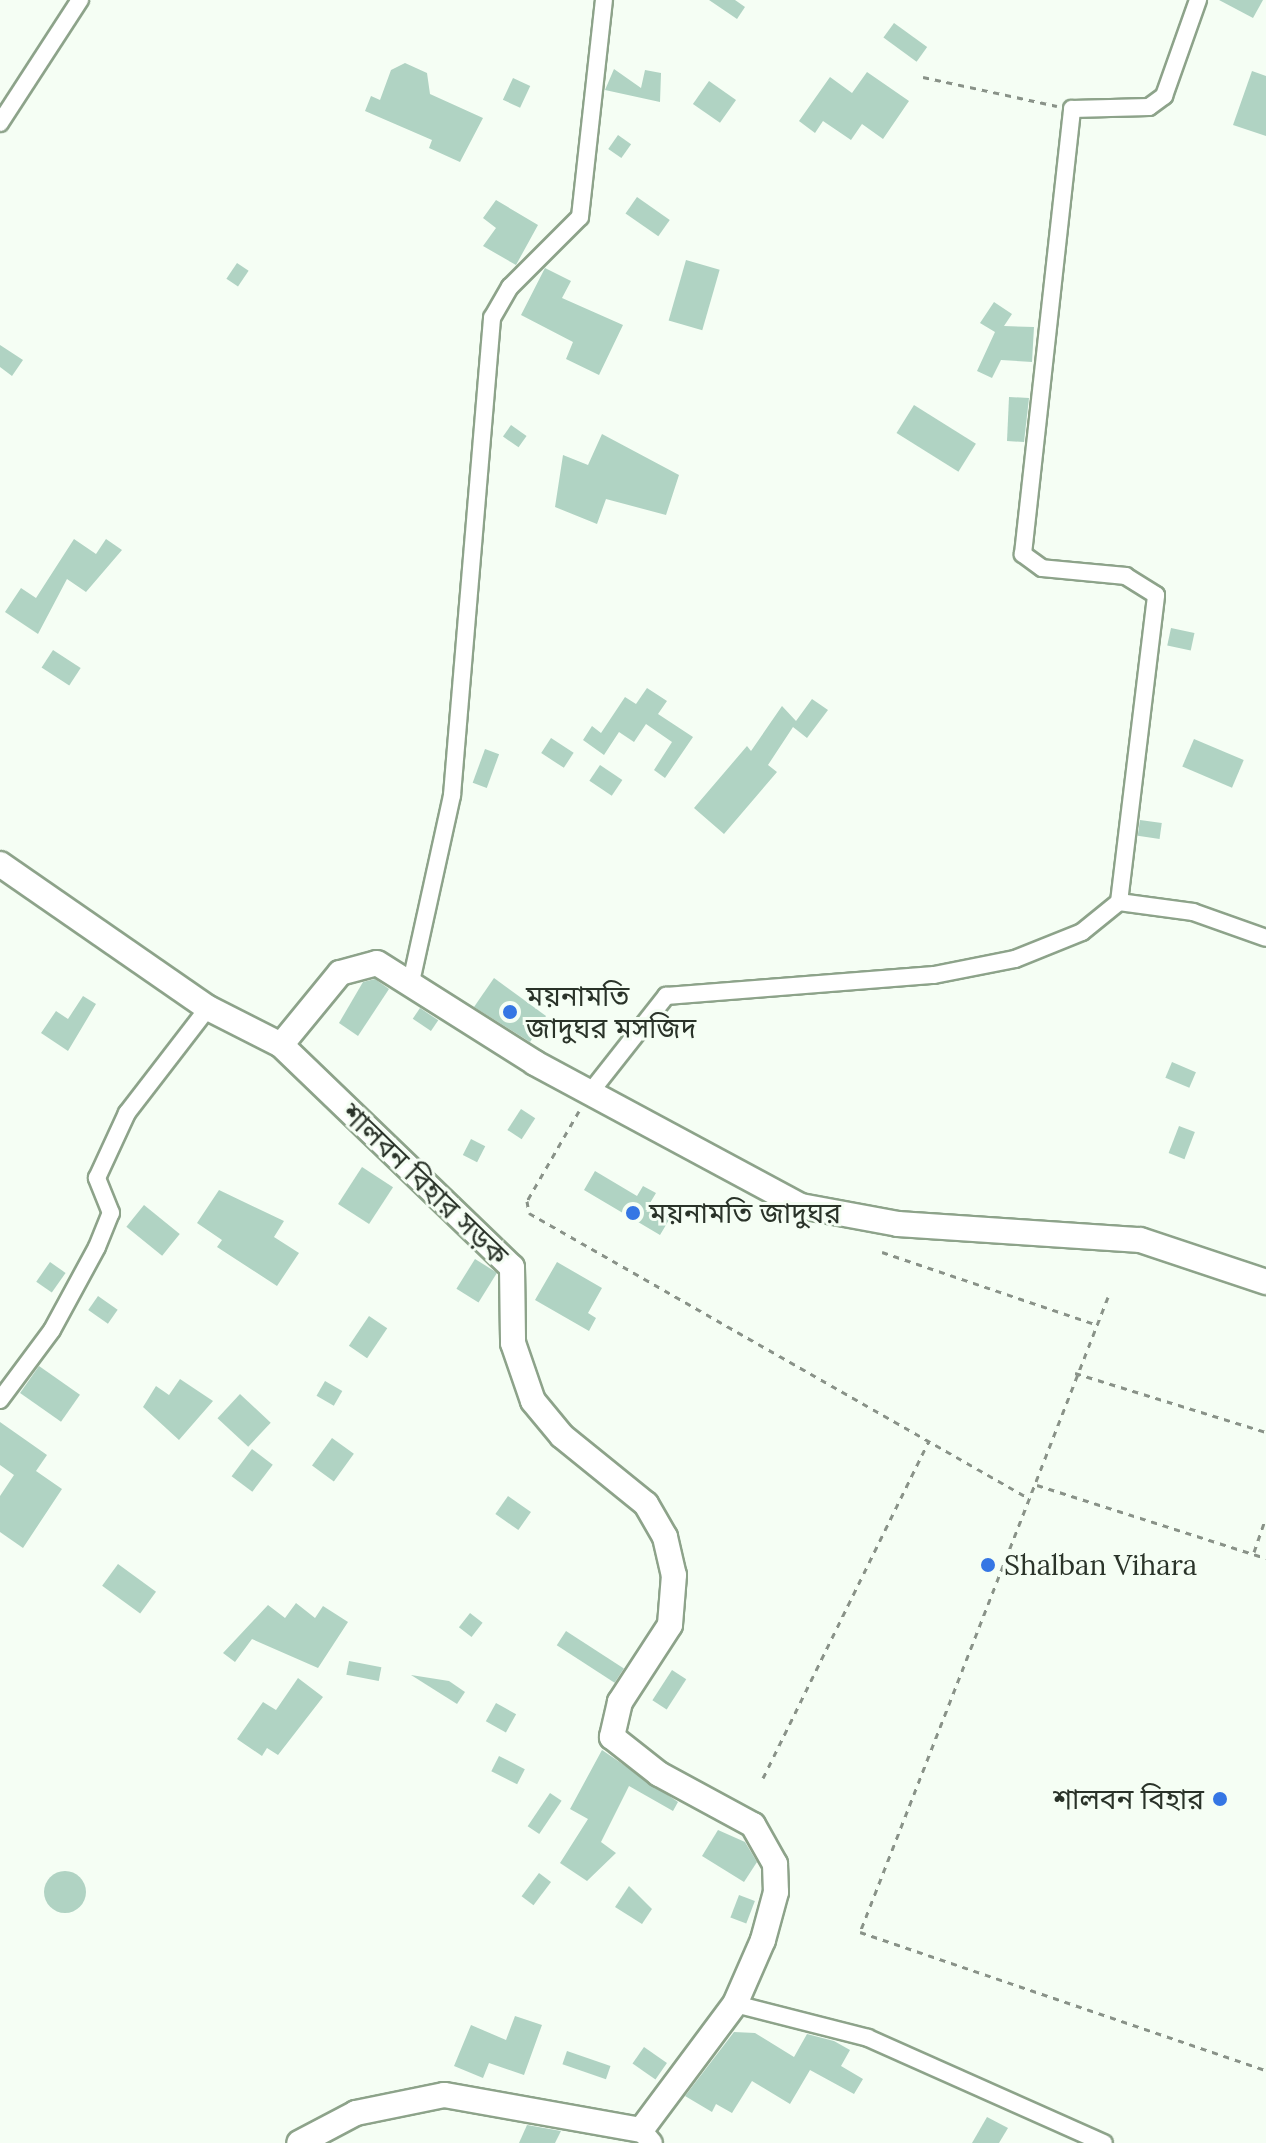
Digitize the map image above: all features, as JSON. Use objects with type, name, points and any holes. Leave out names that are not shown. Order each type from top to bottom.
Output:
[{"type":"main road","points":[[0,864],[208,1008],[281,1045],[350,966],[377,963],[589,1094],[801,1206],[898,1224],[1140,1240],[1266,1282]]},
{"type":"main road","name":"শালবন বিহার সড়ক","points":[[281,1045],[512,1267],[513,1343],[533,1401],[562,1436],[646,1504],[665,1537],[676,1607],[662,1646],[610,1726],[618,1746],[753,1825],[769,1844],[776,1892],[735,2004],[646,2136],[444,2095],[356,2113],[299,2143]]},
{"type":"street","points":[[0,123],[80,0]]},
{"type":"street","points":[[411,982],[452,795],[492,318],[510,287],[580,217],[604,0]]},
{"type":"street","points":[[589,1094],[666,996],[934,975],[988,964],[1082,932],[1119,902],[1156,595],[1126,576],[1042,568],[1023,554],[1072,109],[1149,107],[1164,96],[1198,0]]},
{"type":"street","points":[[1119,902],[1193,912],[1266,938]]},
{"type":"street","points":[[0,1400],[52,1330],[97,1247],[111,1213],[97,1178],[108,1149],[149,1077],[208,1008]]},
{"type":"street","points":[[735,2004],[868,2038],[1104,2143]]},
{"type":"path","points":[[923,77],[1072,109]]},
{"type":"path","points":[[589,1094],[527,1201],[529,1213],[1030,1499]]},
{"type":"path","points":[[882,1252],[1095,1324]]},
{"type":"path","points":[[1108,1297],[1073,1372],[1037,1485],[860,1932],[1266,2070]]},
{"type":"path","points":[[1073,1372],[1266,1432]]},
{"type":"path","points":[[763,1778],[929,1441]]},
{"type":"path","points":[[1037,1485],[1266,1558]]},
{"type":"path","points":[[1253,1554],[1266,1518]]},
{"type":"building","points":[[709,0],[735,0],[745,7],[737,19]]},
{"type":"building","points":[[1219,0],[1263,0],[1253,18]]},
{"type":"building","points":[[894,23],[927,47],[917,62],[883,38]]},
{"type":"building","points":[[405,63],[427,73],[430,94],[483,118],[460,162],[429,148],[432,140],[365,111],[371,96],[380,100],[391,70]]},
{"type":"building","points":[[614,69],[641,88],[645,70],[661,73],[660,102],[605,90]]},
{"type":"building","points":[[1252,71],[1266,76],[1266,136],[1233,125]]},
{"type":"building","points":[[867,72],[909,101],[883,139],[862,124],[851,140],[823,121],[815,133],[799,121],[830,77],[852,93]]},
{"type":"building","points":[[513,78],[530,86],[520,108],[503,100]]},
{"type":"building","points":[[709,81],[736,100],[720,123],[693,104]]},
{"type":"building","points":[[618,135],[631,144],[621,158],[608,149]]},
{"type":"building","points":[[637,197],[670,220],[658,236],[626,213]]},
{"type":"building","points":[[496,200],[538,225],[516,265],[483,246],[496,228],[483,218]]},
{"type":"building","points":[[686,260],[720,270],[702,330],[669,321]]},
{"type":"building","points":[[237,263],[249,271],[238,287],[226,279]]},
{"type":"building","points":[[545,268],[571,281],[562,298],[623,325],[599,375],[566,359],[573,342],[521,315]]},
{"type":"building","points":[[994,302],[1012,314],[1004,326],[1034,327],[1032,362],[1001,360],[992,378],[977,371],[995,332],[980,323]]},
{"type":"building","points":[[0,345],[23,360],[12,376],[0,367]]},
{"type":"building","points":[[1009,397],[1029,398],[1024,442],[1007,441]]},
{"type":"building","points":[[914,405],[976,444],[958,472],[897,433]]},
{"type":"building","points":[[511,425],[527,436],[519,447],[503,436]]},
{"type":"building","points":[[602,434],[679,475],[666,515],[606,499],[597,524],[555,507],[563,455],[588,465]]},
{"type":"building","points":[[74,539],[96,554],[106,539],[122,550],[86,592],[67,579],[38,634],[5,612],[21,588],[36,598]]},
{"type":"building","points":[[1171,628],[1194,633],[1191,651],[1167,646]]},
{"type":"building","points":[[53,650],[81,668],[69,686],[42,668]]},
{"type":"building","points":[[647,688],[667,701],[658,714],[693,737],[665,778],[654,770],[672,742],[646,724],[634,742],[619,732],[604,755],[583,740],[592,726],[601,733],[625,697],[636,704]]},
{"type":"building","points":[[812,699],[828,710],[807,738],[793,727],[768,765],[777,772],[724,834],[694,808],[747,746],[751,751],[782,706],[796,721]]},
{"type":"building","points":[[551,738],[574,753],[564,768],[541,753]]},
{"type":"building","points":[[1194,739],[1244,760],[1232,788],[1182,767]]},
{"type":"building","points":[[485,749],[499,754],[487,788],[473,783]]},
{"type":"building","points":[[600,765],[622,780],[612,796],[589,781]]},
{"type":"building","points":[[1140,820],[1162,823],[1160,839],[1138,836]]},
{"type":"building","name":"ময়নামতি জাদুঘর মসজিদ","points":[[494,978],[546,1016],[530,1042],[474,1007]]},
{"type":"building","points":[[375,979],[389,989],[358,1036],[339,1023],[363,982]]},
{"type":"building","points":[[83,996],[96,1004],[68,1051],[41,1033],[56,1011],[68,1019]]},
{"type":"building","points":[[420,1008],[438,1020],[431,1031],[413,1019]]},
{"type":"building","points":[[1172,1062],[1196,1072],[1189,1088],[1165,1078]]},
{"type":"building","points":[[521,1109],[535,1118],[522,1139],[507,1130]]},
{"type":"building","points":[[1179,1126],[1195,1132],[1184,1159],[1169,1153]]},
{"type":"building","points":[[471,1139],[485,1146],[477,1162],[463,1155]]},
{"type":"building","points":[[362,1167],[393,1187],[369,1224],[338,1204]]},
{"type":"building","points":[[595,1171],[637,1196],[643,1186],[656,1193],[650,1203],[672,1215],[660,1235],[584,1190]]},
{"type":"building","points":[[219,1190],[284,1221],[274,1237],[299,1253],[277,1286],[217,1247],[222,1240],[197,1223]]},
{"type":"building","points":[[144,1205],[180,1234],[162,1256],[126,1227]]},
{"type":"building","points":[[475,1259],[497,1273],[479,1302],[456,1289]]},
{"type":"building","points":[[50,1262],[66,1273],[52,1293],[36,1282]]},
{"type":"building","points":[[557,1262],[602,1288],[588,1313],[596,1318],[589,1331],[535,1300]]},
{"type":"building","points":[[98,1296],[118,1310],[108,1324],[88,1310]]},
{"type":"building","points":[[369,1316],[387,1328],[367,1358],[349,1346]]},
{"type":"building","points":[[39,1366],[80,1395],[61,1422],[20,1393]]},
{"type":"building","points":[[180,1379],[213,1401],[179,1440],[143,1407],[156,1386],[169,1395]]},
{"type":"building","points":[[325,1381],[342,1391],[334,1406],[317,1396]]},
{"type":"building","points":[[240,1394],[271,1423],[248,1447],[217,1418]]},
{"type":"building","points":[[0,1422],[47,1455],[36,1471],[62,1489],[23,1548],[0,1532],[0,1496],[14,1475],[0,1465]]},
{"type":"building","points":[[332,1438],[354,1454],[334,1481],[312,1466]]},
{"type":"building","points":[[252,1449],[273,1465],[252,1492],[232,1476]]},
{"type":"building","points":[[508,1496],[531,1512],[518,1530],[495,1514]]},
{"type":"building","points":[[118,1564],[156,1592],[140,1613],[102,1586]]},
{"type":"building","points":[[296,1603],[315,1618],[323,1606],[348,1622],[318,1668],[252,1639],[235,1662],[223,1653],[268,1605],[285,1618]]},
{"type":"building","points":[[470,1613],[483,1623],[472,1637],[459,1627]]},
{"type":"building","points":[[566,1631],[624,1669],[615,1683],[557,1645]]},
{"type":"building","points":[[349,1661],[381,1667],[379,1681],[346,1675]]},
{"type":"building","points":[[672,1670],[686,1679],[667,1709],[652,1700]]},
{"type":"building","points":[[411,1675],[449,1681],[465,1692],[457,1704]]},
{"type":"building","points":[[298,1678],[323,1697],[278,1755],[267,1748],[262,1756],[237,1739],[263,1702],[276,1710]]},
{"type":"building","points":[[496,1703],[516,1714],[506,1733],[486,1721]]},
{"type":"building","points":[[602,1750],[678,1802],[673,1811],[629,1786],[601,1842],[616,1853],[587,1881],[560,1863],[588,1819],[570,1809]]},
{"type":"building","points":[[499,1756],[525,1769],[517,1784],[491,1771]]},
{"type":"building","points":[[550,1793],[562,1801],[539,1834],[528,1826]]},
{"type":"building","points":[[718,1830],[745,1842],[757,1862],[744,1882],[702,1856]]},
{"type":"building","points":[[65,1871],[80,1877],[86,1892],[80,1907],[65,1913],[50,1907],[44,1892],[50,1877]]},
{"type":"building","points":[[539,1873],[551,1882],[534,1905],[522,1896]]},
{"type":"building","points":[[629,1886],[652,1909],[642,1924],[615,1907]]},
{"type":"building","points":[[739,1895],[755,1901],[746,1923],[730,1917]]},
{"type":"building","points":[[515,2016],[542,2025],[524,2075],[489,2063],[483,2078],[454,2066],[471,2025],[506,2040]]},
{"type":"building","points":[[734,2032],[755,2033],[794,2057],[807,2034],[834,2041],[850,2050],[841,2066],[863,2079],[854,2094],[810,2070],[790,2104],[752,2081],[732,2113],[716,2104],[712,2112],[685,2096]]},
{"type":"building","points":[[644,2047],[667,2063],[655,2079],[633,2063]]},
{"type":"building","points":[[567,2051],[610,2066],[606,2079],[562,2064]]},
{"type":"building","points":[[987,2117],[1008,2128],[999,2143],[972,2143]]},
{"type":"building","points":[[527,2125],[561,2131],[555,2143],[519,2143]]},
{"type":"place","name":"ময়নামতি জাদুঘর মসজিদ","points":[[510,1012]]},
{"type":"place","name":"ময়নামতি জাদুঘর","points":[[633,1213]]},
{"type":"place","name":"Shalban Vihara","points":[[988,1565]]},
{"type":"place","name":"শালবন বিহার","points":[[1220,1799]]}]
